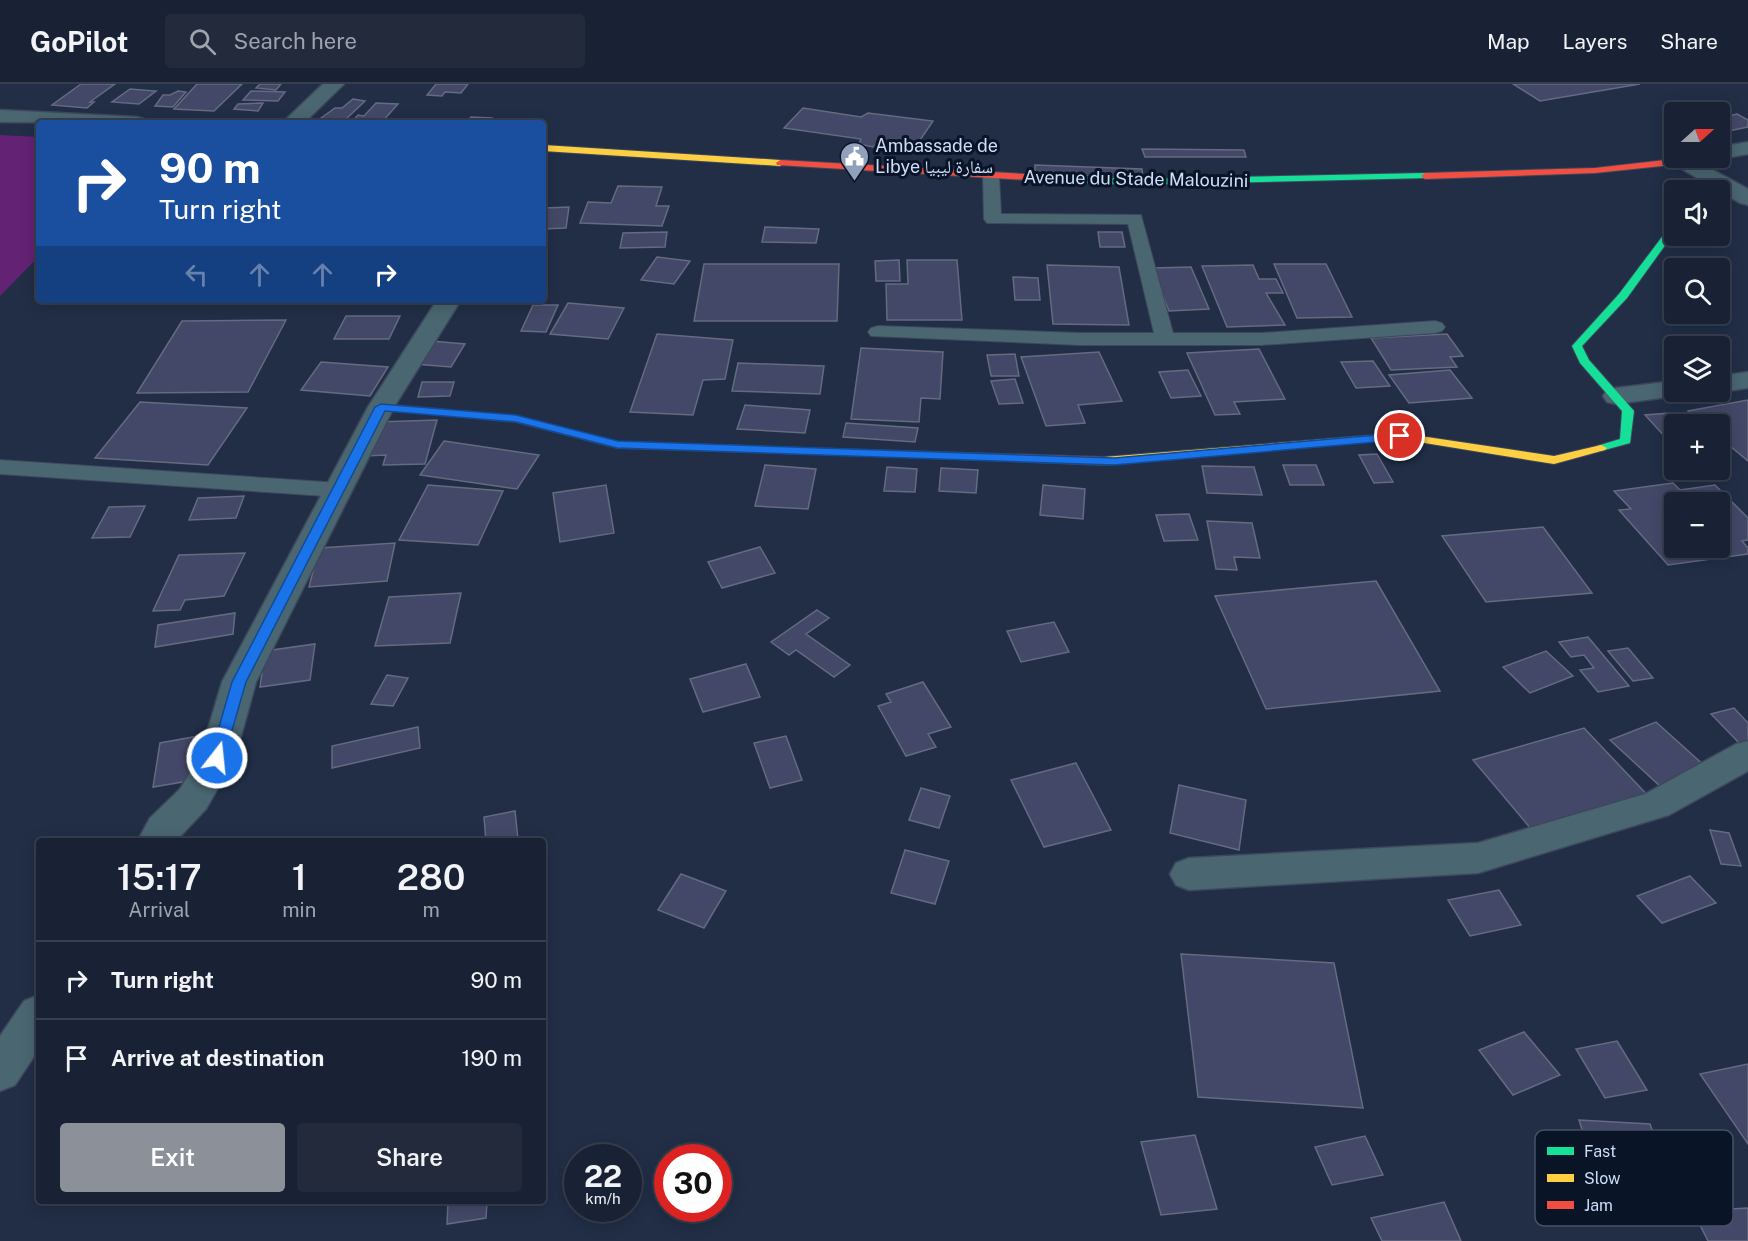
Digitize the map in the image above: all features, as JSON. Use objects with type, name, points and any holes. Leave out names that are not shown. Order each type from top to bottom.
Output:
[{"type":"street","points":[[295,120],[334,84]]},
{"type":"street","points":[[0,116],[78,120]]},
{"type":"street","name":"Avenue du Stade Malouzini","points":[[546,148],[991,176],[1133,182],[1400,178],[1613,170],[1664,164]]},
{"type":"street","points":[[1730,152],[1748,148]]},
{"type":"street","points":[[1730,160],[1748,171]]},
{"type":"street","points":[[1703,168],[1748,198]]},
{"type":"street","points":[[381,407],[516,419],[617,445],[1114,461],[1400,436],[1554,460],[1626,441],[1628,411],[1584,361],[1578,346],[1623,296],[1664,241]]},
{"type":"street","points":[[157,838],[163,829],[193,799],[217,758],[239,682],[381,407],[447,303]]},
{"type":"street","points":[[1730,382],[1748,380]]},
{"type":"street","points":[[1616,396],[1664,390]]},
{"type":"street","points":[[1189,874],[1478,858],[1656,805],[1748,754]]},
{"type":"street","points":[[0,1071],[36,1018]]},
{"type":"lane","points":[[991,176],[993,219],[1135,219],[1165,339]]},
{"type":"lane","points":[[878,332],[1080,339],[1261,339],[1435,327]]},
{"type":"lane","points":[[0,467],[340,490]]},
{"type":"shaded area","points":[[0,135],[36,137],[36,259],[0,296]]},
{"type":"building","points":[[81,84],[115,84],[90,102],[94,102],[87,108],[52,105]]},
{"type":"building","points":[[197,84],[242,84],[214,111],[174,109]]},
{"type":"building","points":[[260,84],[281,84],[276,90],[256,88]]},
{"type":"building","points":[[436,84],[468,84],[461,93],[445,92],[442,96],[427,95]]},
{"type":"building","points":[[1513,84],[1640,84],[1540,101]]},
{"type":"building","points":[[130,89],[156,91],[139,104],[112,102]]},
{"type":"building","points":[[178,91],[186,92],[173,107],[155,106],[163,95],[170,95]]},
{"type":"building","points":[[251,91],[285,92],[278,101],[243,100]]},
{"type":"building","points":[[353,99],[365,101],[345,120],[321,118],[335,108],[342,108]]},
{"type":"building","points":[[263,103],[258,111],[234,109],[238,104]]},
{"type":"building","points":[[376,103],[398,104],[384,120],[354,120],[358,115],[364,116]]},
{"type":"building","points":[[803,108],[861,117],[868,113],[933,121],[916,146],[878,142],[873,147],[859,144],[861,139],[784,128]]},
{"type":"building","points":[[1737,114],[1748,120],[1748,127],[1730,131],[1730,116]]},
{"type":"building","points":[[471,117],[492,118],[491,120],[468,120]]},
{"type":"building","points":[[1142,149],[1244,150],[1246,157],[1145,157]]},
{"type":"building","points":[[1035,165],[1142,169],[1143,178],[1035,174]]},
{"type":"building","points":[[618,186],[662,187],[656,206],[669,206],[662,226],[580,223],[588,202],[611,203]]},
{"type":"building","points":[[569,207],[566,228],[546,229],[546,208]]},
{"type":"building","points":[[765,227],[819,229],[816,243],[762,242]]},
{"type":"building","points":[[667,232],[665,247],[620,248],[623,233]]},
{"type":"building","points":[[1098,232],[1122,232],[1125,247],[1100,247]]},
{"type":"building","points":[[657,257],[690,261],[674,284],[641,280]]},
{"type":"building","points":[[899,260],[900,281],[876,281],[875,261]]},
{"type":"building","points":[[907,260],[957,260],[962,320],[887,320],[886,284],[908,284]]},
{"type":"building","points":[[704,264],[839,264],[837,321],[694,321]]},
{"type":"building","points":[[1274,264],[1326,264],[1352,317],[1297,318]]},
{"type":"building","points":[[1047,265],[1119,267],[1129,325],[1053,324]]},
{"type":"building","points":[[1253,265],[1259,279],[1276,279],[1283,293],[1266,293],[1285,325],[1227,327],[1202,266]]},
{"type":"building","points":[[1191,267],[1209,309],[1169,311],[1152,268]]},
{"type":"building","points":[[1013,277],[1038,278],[1040,300],[1015,300]]},
{"type":"building","points":[[568,303],[624,308],[608,339],[550,334]]},
{"type":"building","points":[[533,305],[558,305],[546,332],[521,331]]},
{"type":"building","points":[[346,316],[400,316],[389,339],[334,339]]},
{"type":"building","points":[[286,320],[248,392],[137,393],[182,321]]},
{"type":"building","points":[[657,334],[733,340],[725,379],[703,380],[693,415],[630,412]]},
{"type":"building","points":[[1447,334],[1463,356],[1450,357],[1457,367],[1391,370],[1371,338]]},
{"type":"building","points":[[431,341],[465,344],[451,367],[415,364]]},
{"type":"building","points":[[861,348],[943,352],[940,399],[921,398],[919,422],[851,419]]},
{"type":"building","points":[[1259,349],[1285,399],[1234,402],[1240,414],[1215,415],[1187,353]]},
{"type":"building","points":[[1099,352],[1122,401],[1078,405],[1085,423],[1046,426],[1021,357]]},
{"type":"building","points":[[1015,354],[1019,376],[991,376],[987,355]]},
{"type":"building","points":[[1373,361],[1390,386],[1356,388],[1341,362]]},
{"type":"building","points":[[321,362],[388,367],[370,396],[301,390]]},
{"type":"building","points":[[738,363],[824,366],[820,394],[732,391]]},
{"type":"building","points":[[1188,370],[1201,396],[1171,398],[1159,372]]},
{"type":"building","points":[[1450,370],[1472,398],[1409,403],[1389,375]]},
{"type":"building","points":[[1015,379],[1023,403],[999,404],[991,381]]},
{"type":"building","points":[[422,382],[454,382],[450,396],[418,397]]},
{"type":"building","points":[[1748,400],[1748,461],[1730,446],[1730,414],[1692,414],[1688,411]]},
{"type":"building","points":[[140,402],[247,408],[208,465],[95,458]]},
{"type":"building","points":[[745,405],[810,410],[805,433],[737,429]]},
{"type":"building","points":[[1670,413],[1671,414],[1664,414],[1664,436],[1645,415]]},
{"type":"building","points":[[437,420],[425,464],[383,465],[386,455],[365,456],[375,422]]},
{"type":"building","points":[[846,423],[918,428],[915,442],[843,437]]},
{"type":"building","points":[[444,441],[539,455],[517,489],[420,475]]},
{"type":"building","points":[[1377,454],[1393,482],[1374,483],[1359,455]]},
{"type":"building","points":[[765,465],[816,469],[808,509],[755,506]]},
{"type":"building","points":[[1283,465],[1316,465],[1324,485],[1290,485]]},
{"type":"building","points":[[1202,466],[1254,467],[1262,495],[1207,493]]},
{"type":"building","points":[[887,467],[917,469],[915,492],[884,491]]},
{"type":"building","points":[[941,468],[978,470],[976,493],[939,491]]},
{"type":"building","points":[[1673,483],[1680,490],[1715,485],[1722,492],[1664,492],[1664,558],[1719,558],[1668,565],[1619,510],[1631,509],[1614,491]]},
{"type":"building","points":[[428,485],[503,491],[478,545],[399,540]]},
{"type":"building","points":[[606,485],[614,533],[560,542],[553,493]]},
{"type":"building","points":[[1043,485],[1085,489],[1083,519],[1040,515]]},
{"type":"building","points":[[244,496],[236,518],[189,520],[198,498]]},
{"type":"building","points":[[1730,500],[1748,518],[1748,540],[1742,541],[1748,548],[1748,554],[1730,556]]},
{"type":"building","points":[[145,506],[130,537],[92,538],[109,507]]},
{"type":"building","points":[[1189,514],[1198,540],[1164,541],[1156,515]]},
{"type":"building","points":[[1207,521],[1252,523],[1260,558],[1234,557],[1237,570],[1216,569]]},
{"type":"building","points":[[1543,527],[1592,593],[1486,602],[1442,536]]},
{"type":"building","points":[[395,543],[387,581],[309,587],[319,548]]},
{"type":"building","points":[[760,547],[775,573],[722,588],[708,562]]},
{"type":"building","points":[[245,553],[224,596],[185,600],[180,610],[153,611],[179,555]]},
{"type":"building","points":[[1376,581],[1440,691],[1266,709],[1215,596]]},
{"type":"building","points":[[461,593],[450,643],[375,646],[389,597]]},
{"type":"building","points":[[817,610],[829,618],[806,634],[850,665],[834,677],[796,650],[789,655],[771,642]]},
{"type":"building","points":[[235,613],[233,634],[155,647],[158,625]]},
{"type":"building","points":[[1054,622],[1069,652],[1021,662],[1007,631]]},
{"type":"building","points":[[1588,637],[1629,686],[1598,692],[1580,670],[1594,668],[1584,655],[1571,657],[1559,642]]},
{"type":"building","points":[[315,644],[310,680],[260,687],[265,651]]},
{"type":"building","points":[[1628,648],[1653,678],[1633,681],[1608,651]]},
{"type":"building","points":[[1546,651],[1573,676],[1530,693],[1503,667]]},
{"type":"building","points":[[746,664],[760,697],[703,712],[690,679]]},
{"type":"building","points":[[387,675],[408,678],[393,706],[371,704]]},
{"type":"building","points":[[923,682],[951,727],[928,734],[936,747],[906,756],[878,706],[891,702],[886,694]]},
{"type":"building","points":[[1734,708],[1748,723],[1748,745],[1742,746],[1711,714]]},
{"type":"building","points":[[1656,722],[1707,768],[1661,787],[1610,740]]},
{"type":"building","points":[[418,727],[420,748],[332,768],[332,746]]},
{"type":"building","points":[[1584,728],[1652,800],[1537,836],[1473,760]]},
{"type":"building","points":[[204,735],[200,779],[153,787],[160,743]]},
{"type":"building","points":[[786,736],[802,780],[770,788],[754,743]]},
{"type":"building","points":[[1076,763],[1111,830],[1044,847],[1011,780]]},
{"type":"building","points":[[1179,785],[1246,800],[1239,850],[1170,833]]},
{"type":"building","points":[[921,788],[950,796],[939,828],[909,820]]},
{"type":"building","points":[[515,811],[518,838],[486,838],[484,817]]},
{"type":"building","points":[[1710,830],[1729,833],[1741,866],[1721,864]]},
{"type":"building","points":[[905,850],[949,861],[935,904],[891,893]]},
{"type":"building","points":[[681,874],[726,891],[704,928],[658,910]]},
{"type":"building","points":[[1690,876],[1716,903],[1662,923],[1637,896]]},
{"type":"building","points":[[1499,890],[1521,925],[1470,936],[1448,900]]},
{"type":"building","points":[[1181,954],[1334,963],[1363,1108],[1198,1097]]},
{"type":"building","points":[[1524,1032],[1560,1075],[1513,1095],[1479,1050]]},
{"type":"building","points":[[1617,1041],[1647,1090],[1605,1098],[1576,1049]]},
{"type":"building","points":[[1748,1064],[1748,1144],[1700,1074]]},
{"type":"building","points":[[1579,1120],[1650,1124],[1652,1130],[1582,1130]]},
{"type":"building","points":[[1195,1135],[1217,1209],[1161,1215],[1141,1142]]},
{"type":"building","points":[[1365,1136],[1383,1175],[1332,1185],[1315,1147]]},
{"type":"building","points":[[1444,1202],[1461,1241],[1382,1241],[1371,1218]]},
{"type":"building","points":[[448,1204],[487,1204],[486,1218],[447,1224]]},
{"type":"building","points":[[1748,1208],[1748,1241],[1708,1241],[1700,1226],[1733,1226],[1733,1209]]},
{"type":"traffic: fast","points":[[1062,179],[1133,182],[1425,176]]},
{"type":"traffic: fast","points":[[1601,448],[1626,441],[1628,411],[1584,361],[1577,346],[1623,296],[1664,241]]},
{"type":"traffic: fast","points":[[381,407],[516,419],[617,445],[808,451]]},
{"type":"traffic: slow","points":[[546,148],[780,163]]},
{"type":"traffic: slow","points":[[1104,461],[1400,436],[1554,460],[1601,448]]},
{"type":"traffic: jam","points":[[780,163],[1062,179]]},
{"type":"traffic: jam","points":[[1425,176],[1595,171],[1664,164]]},
{"type":"traffic: jam","points":[[808,451],[1104,461]]},
{"type":"place","name":"Ambassade de Libye سفارة ليبيا","points":[[854,182]]},
{"type":"route","points":[[217,758],[239,682],[381,407],[516,419],[617,445],[1114,461],[1400,436]]}]
